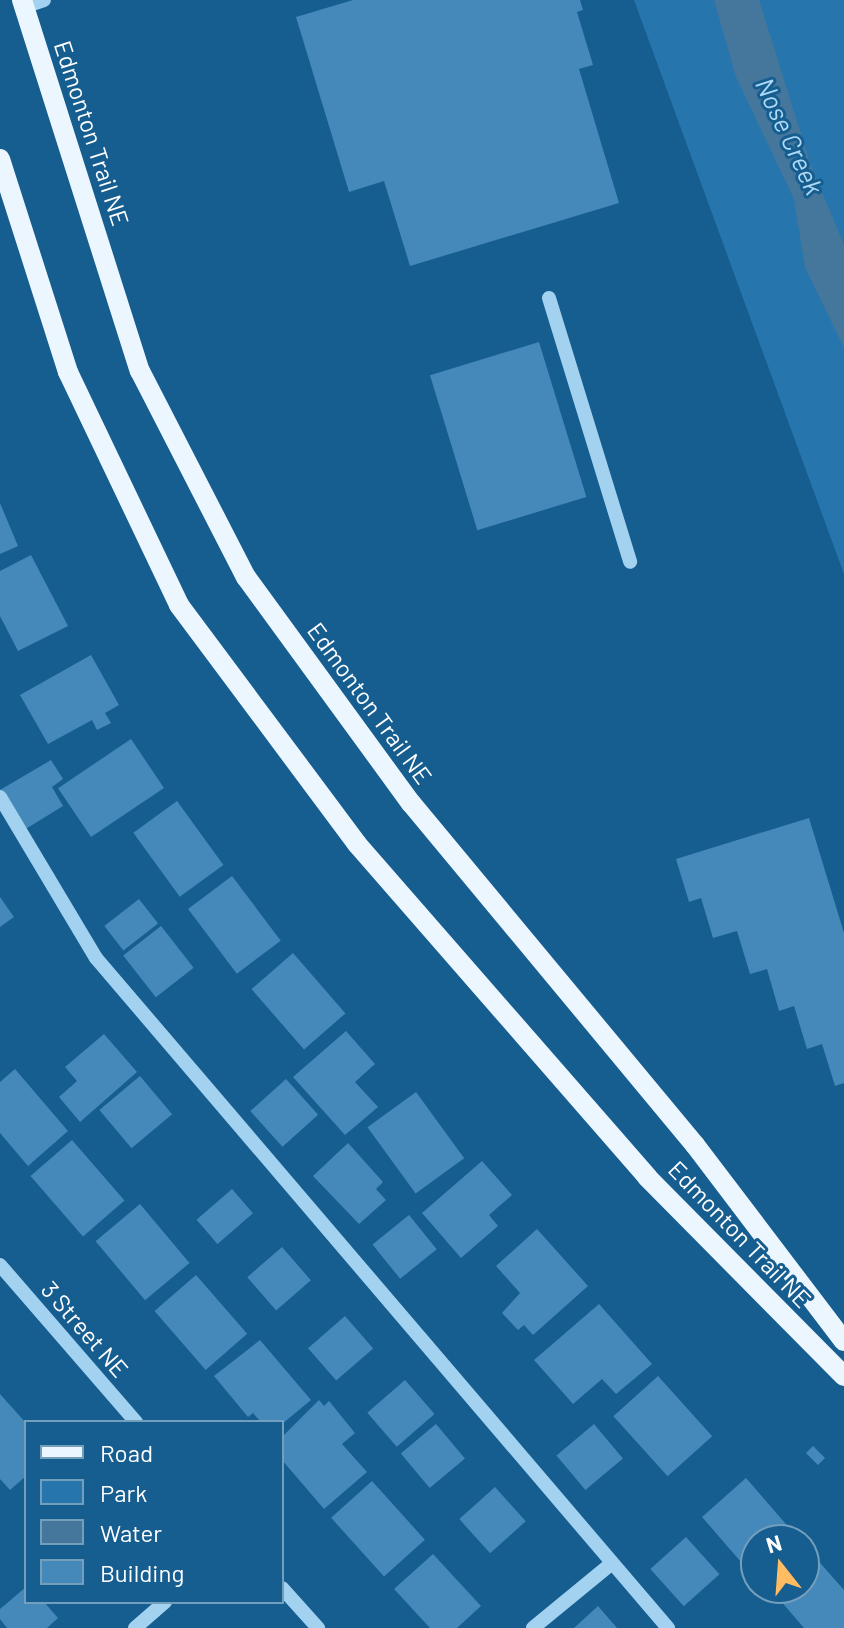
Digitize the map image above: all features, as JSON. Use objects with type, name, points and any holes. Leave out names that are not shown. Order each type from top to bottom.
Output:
[{"type":"main road","name":"Edmonton Trail NE","points":[[30,2],[140,371],[246,577],[411,803],[695,1145],[844,1341]]},
{"type":"main road","name":"Edmonton Trail NE","points":[[0,159],[68,372],[179,605],[357,844],[647,1177],[844,1376]]},
{"type":"street","points":[[549,298],[630,562]]},
{"type":"street","points":[[0,797],[96,958],[668,1628]]},
{"type":"street","name":"3 Street NE","points":[[0,1265],[134,1420]]},
{"type":"street","points":[[533,1628],[612,1563]]},
{"type":"street","points":[[284,1590],[318,1628]]},
{"type":"street","points":[[135,1628],[163,1604]]},
{"type":"green space","points":[[634,0],[844,0],[844,574],[751,320]]},
{"type":"water","name":"Nose Creek","points":[[714,0],[759,0],[810,163],[844,245],[844,348],[805,267],[794,199],[736,77]]},
{"type":"building","points":[[353,0],[580,0],[583,10],[577,12],[593,65],[579,69],[619,203],[410,266],[384,181],[349,192],[296,17]]},
{"type":"building","points":[[539,342],[586,497],[477,530],[430,375]]},
{"type":"building","points":[[0,503],[18,546],[0,554]]},
{"type":"building","points":[[31,555],[68,626],[18,651],[0,616],[0,571]]},
{"type":"building","points":[[91,655],[119,705],[105,713],[111,723],[97,730],[92,720],[48,744],[20,695]]},
{"type":"building","points":[[131,739],[164,788],[91,837],[58,788]]},
{"type":"building","points":[[51,760],[63,779],[52,787],[63,806],[24,830],[0,790]]},
{"type":"building","points":[[177,801],[223,865],[180,897],[133,833]]},
{"type":"building","points":[[809,818],[844,933],[844,1083],[835,1086],[822,1044],[807,1049],[794,1006],[779,1011],[767,969],[750,974],[737,931],[713,938],[701,898],[689,902],[676,859]]},
{"type":"building","points":[[232,876],[281,941],[237,974],[188,909]]},
{"type":"building","points":[[0,897],[14,917],[0,927]]},
{"type":"building","points":[[139,899],[158,923],[123,951],[104,926]]},
{"type":"building","points":[[161,926],[194,968],[156,997],[123,956]]},
{"type":"building","points":[[293,953],[345,1013],[304,1049],[251,989]]},
{"type":"building","points":[[346,1031],[375,1064],[355,1082],[378,1107],[345,1135],[293,1077]]},
{"type":"building","points":[[104,1034],[137,1072],[80,1122],[59,1097],[77,1081],[65,1067]]},
{"type":"building","points":[[15,1069],[68,1131],[28,1166],[0,1133],[0,1082]]},
{"type":"building","points":[[140,1076],[172,1114],[132,1148],[99,1110]]},
{"type":"building","points":[[286,1079],[318,1115],[282,1147],[250,1111]]},
{"type":"building","points":[[416,1092],[464,1158],[416,1194],[367,1127]]},
{"type":"building","points":[[72,1140],[124,1200],[83,1236],[30,1176]]},
{"type":"building","points":[[348,1143],[383,1182],[376,1189],[386,1200],[359,1224],[313,1176]]},
{"type":"building","points":[[482,1161],[512,1195],[489,1215],[498,1226],[461,1258],[422,1213]]},
{"type":"building","points":[[232,1189],[253,1213],[218,1244],[197,1220]]},
{"type":"building","points":[[140,1204],[189,1263],[145,1300],[96,1241]]},
{"type":"building","points":[[409,1215],[437,1249],[400,1279],[372,1245]]},
{"type":"building","points":[[537,1229],[588,1286],[533,1335],[524,1325],[518,1330],[502,1313],[520,1293],[496,1266]]},
{"type":"building","points":[[282,1247],[311,1280],[276,1310],[247,1277]]},
{"type":"building","points":[[196,1275],[247,1334],[206,1370],[154,1311]]},
{"type":"building","points":[[599,1304],[652,1364],[616,1394],[602,1379],[573,1404],[534,1360]]},
{"type":"building","points":[[345,1316],[373,1348],[336,1381],[308,1348]]},
{"type":"building","points":[[260,1340],[311,1400],[284,1422],[259,1420],[253,1413],[248,1417],[214,1376]]},
{"type":"building","points":[[658,1376],[712,1436],[668,1476],[613,1416]]},
{"type":"building","points":[[405,1380],[435,1414],[397,1447],[367,1413]]},
{"type":"building","points":[[0,1394],[24,1421],[24,1478],[10,1490],[0,1479]]},
{"type":"building","points":[[319,1400],[324,1406],[329,1401],[355,1433],[342,1444],[367,1472],[324,1509],[284,1462],[284,1435]]},
{"type":"building","points":[[436,1424],[465,1458],[430,1488],[401,1454]]},
{"type":"building","points":[[594,1424],[623,1458],[585,1490],[556,1455]]},
{"type":"building","points":[[813,1446],[825,1458],[818,1465],[806,1453]]},
{"type":"building","points":[[746,1478],[786,1524],[740,1524],[740,1561],[702,1517]]},
{"type":"building","points":[[372,1481],[425,1540],[384,1577],[331,1518]]},
{"type":"building","points":[[495,1487],[526,1521],[490,1553],[459,1519]]},
{"type":"building","points":[[686,1537],[719,1574],[684,1606],[650,1569]]},
{"type":"building","points":[[433,1554],[481,1606],[457,1628],[430,1628],[394,1589]]},
{"type":"building","points":[[820,1563],[844,1590],[844,1628],[804,1628],[783,1604],[820,1604]]},
{"type":"building","points":[[24,1589],[24,1604],[46,1604],[58,1618],[47,1628],[7,1628],[0,1619],[0,1609]]},
{"type":"building","points":[[598,1606],[617,1628],[574,1628]]}]
